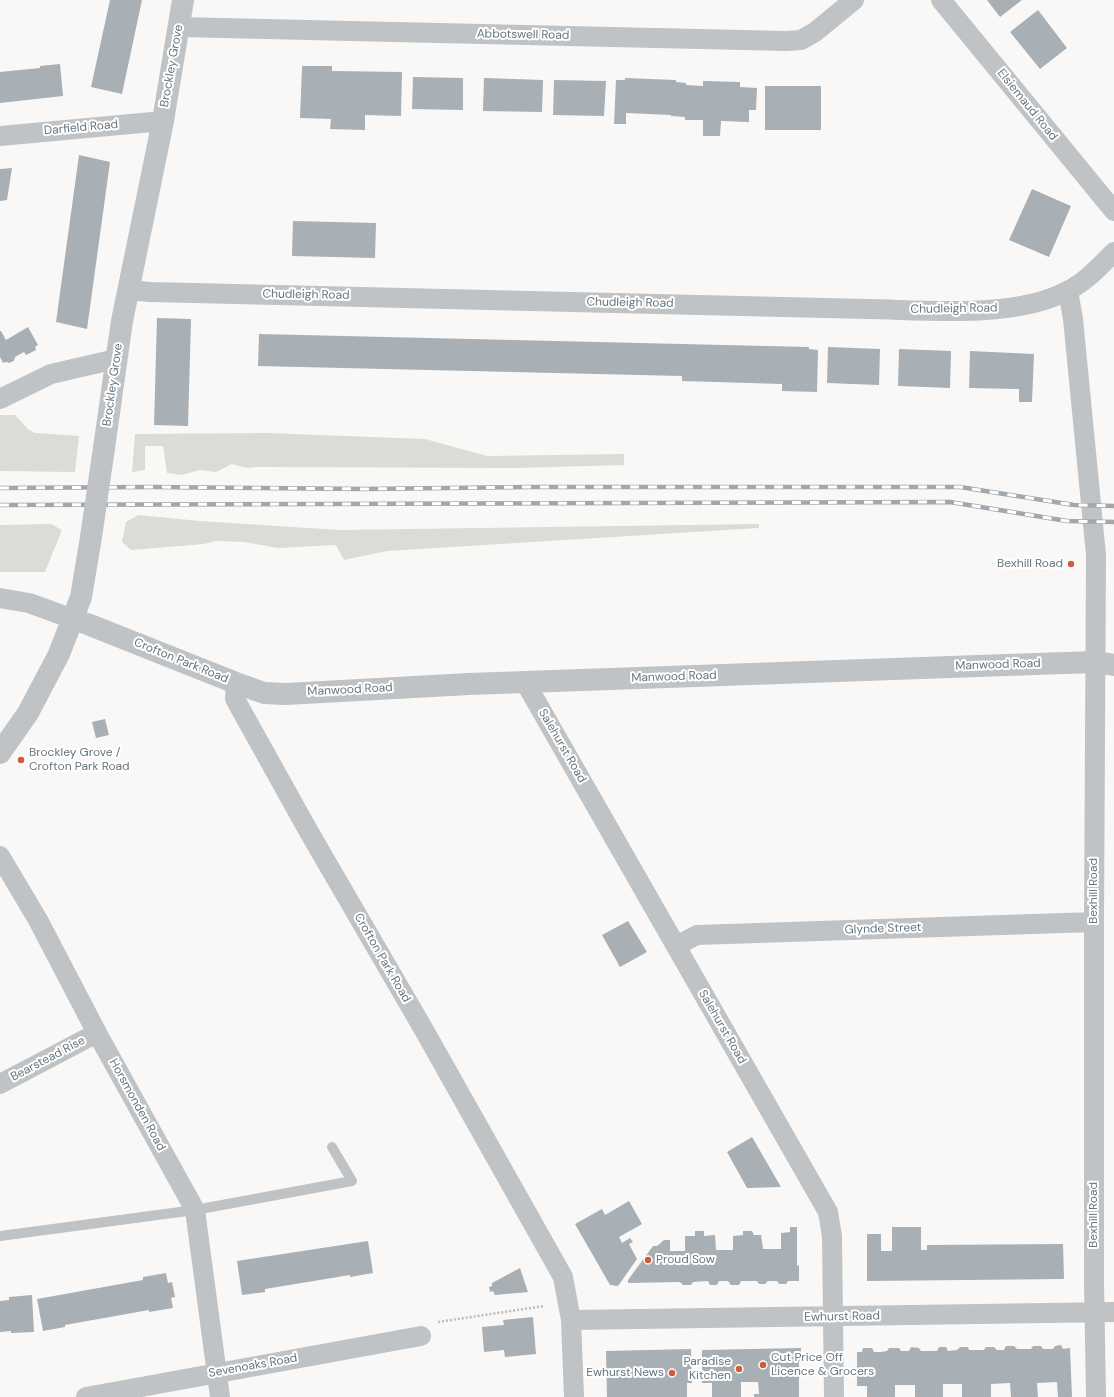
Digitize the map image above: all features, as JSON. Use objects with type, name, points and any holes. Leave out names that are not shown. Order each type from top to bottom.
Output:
[{"type":"street","name":"Brockley Grove","points":[[0,753],[28,713],[59,654],[81,598],[116,359],[128,290],[163,121],[183,0]]},
{"type":"street","name":"Abbotswell Road","points":[[178,27],[786,41],[801,40],[815,32],[854,0]]},
{"type":"street","name":"Elsiemaud Road","points":[[941,0],[1114,211]]},
{"type":"street","name":"Darfield Road","points":[[0,136],[163,121]]},
{"type":"street","name":"Chudleigh Road","points":[[128,290],[958,310],[996,309],[1036,303],[1068,291],[1088,277],[1114,252]]},
{"type":"street","name":"Bexhill Road","points":[[1068,291],[1095,531],[1105,663],[1094,922],[1094,1313],[1096,1397]]},
{"type":"street","points":[[0,399],[51,374],[116,359]]},
{"type":"street","points":[[0,598],[29,603],[73,619]]},
{"type":"street","name":"Crofton Park Road","points":[[73,619],[236,683],[235,699],[309,832],[420,1023],[563,1277],[570,1312],[574,1397]]},
{"type":"street","name":"Manwood Road","points":[[236,683],[264,692],[286,694],[525,682],[1105,663]]},
{"type":"street","name":"Salehurst Road","points":[[525,682],[828,1212],[832,1236],[834,1397]]},
{"type":"street","name":"Horsmonden Road","points":[[0,856],[38,920],[97,1033],[195,1210],[220,1397]]},
{"type":"street","name":"Glynde Street","points":[[676,946],[697,935],[1094,922]]},
{"type":"street","name":"Bearstead Rise","points":[[0,1084],[97,1033]]},
{"type":"street","name":"Ewhurst Road","points":[[570,1312],[833,1317],[1114,1312]]},
{"type":"street","name":"Sevenoaks Road","points":[[86,1397],[217,1373],[427,1329]]},
{"type":"lane","points":[[0,1236],[195,1210],[352,1181],[332,1147]]},
{"type":"path","points":[[427,1329],[570,1312]]},
{"type":"shaded area","points":[[0,415],[15,415],[28,429],[35,433],[79,436],[75,472],[0,471]]},
{"type":"shaded area","points":[[267,433],[425,439],[487,456],[624,454],[624,465],[516,468],[246,468],[232,464],[216,472],[199,470],[182,475],[167,473],[163,446],[145,446],[145,470],[132,472],[135,434]]},
{"type":"shaded area","points":[[138,515],[200,521],[339,530],[759,524],[759,528],[387,551],[344,560],[336,545],[278,548],[244,542],[215,541],[204,544],[131,550],[122,542],[126,522]]},
{"type":"shaded area","points":[[51,524],[62,530],[45,572],[0,572],[0,525]]},
{"type":"building","points":[[110,0],[142,0],[122,94],[91,87]]},
{"type":"building","points":[[987,0],[1022,0],[1000,17]]},
{"type":"building","points":[[1038,10],[1067,48],[1040,69],[1010,32]]},
{"type":"building","points":[[60,64],[63,96],[0,103],[0,72],[40,68],[40,66]]},
{"type":"building","points":[[302,66],[332,66],[332,71],[402,72],[401,116],[365,115],[365,130],[330,129],[331,119],[300,118]]},
{"type":"building","points":[[413,77],[463,78],[463,110],[412,109]]},
{"type":"building","points":[[484,78],[543,80],[542,112],[483,111]]},
{"type":"building","points":[[625,78],[676,80],[676,82],[686,83],[686,85],[703,86],[703,81],[740,82],[740,87],[757,88],[756,110],[749,110],[749,122],[721,121],[720,136],[703,136],[703,120],[685,120],[685,117],[671,115],[626,113],[626,124],[614,124],[616,80],[625,80]]},
{"type":"building","points":[[554,80],[606,81],[604,116],[553,115]]},
{"type":"building","points":[[765,86],[821,86],[821,130],[765,130]]},
{"type":"building","points":[[79,155],[110,162],[87,329],[56,322]]},
{"type":"building","points":[[12,168],[7,200],[0,201],[0,169]]},
{"type":"building","points":[[1032,189],[1071,206],[1049,257],[1009,240]]},
{"type":"building","points":[[293,221],[376,223],[375,258],[292,256]]},
{"type":"building","points":[[157,318],[191,319],[188,426],[154,425]]},
{"type":"building","points":[[28,327],[38,345],[35,347],[36,350],[26,355],[24,352],[15,357],[14,361],[3,363],[0,357],[0,331],[6,340]]},
{"type":"building","points":[[259,334],[809,347],[809,349],[818,350],[817,392],[782,391],[782,384],[682,381],[682,376],[258,366]]},
{"type":"building","points":[[828,347],[880,349],[879,385],[827,383]]},
{"type":"building","points":[[899,349],[951,351],[950,388],[898,386]]},
{"type":"building","points":[[970,351],[1034,354],[1032,402],[1019,402],[1019,389],[969,388]]},
{"type":"building","points":[[105,719],[109,735],[96,738],[92,722]]},
{"type":"building","points":[[628,921],[647,952],[620,967],[602,935]]},
{"type":"building","points":[[752,1137],[781,1187],[747,1188],[727,1152]]},
{"type":"building","points":[[629,1201],[642,1224],[619,1237],[622,1243],[630,1238],[633,1242],[629,1244],[637,1259],[618,1286],[610,1285],[575,1224],[602,1209],[605,1215]]},
{"type":"building","points":[[790,1227],[797,1227],[797,1266],[799,1265],[799,1281],[788,1281],[786,1284],[779,1284],[777,1281],[768,1281],[765,1284],[759,1284],[757,1281],[741,1281],[739,1285],[731,1285],[728,1281],[719,1281],[717,1285],[710,1285],[708,1281],[693,1282],[691,1285],[683,1285],[680,1282],[628,1283],[628,1280],[653,1246],[657,1246],[664,1240],[670,1240],[670,1251],[685,1251],[685,1236],[695,1236],[695,1231],[704,1231],[704,1236],[715,1235],[716,1250],[733,1250],[733,1236],[743,1235],[743,1231],[752,1231],[754,1235],[761,1235],[763,1249],[781,1249],[781,1233],[790,1232]]},
{"type":"building","points":[[892,1227],[921,1227],[921,1250],[927,1250],[927,1245],[1063,1244],[1064,1279],[867,1281],[867,1234],[881,1234],[881,1251],[892,1251]]},
{"type":"building","points":[[368,1241],[373,1273],[350,1277],[350,1275],[265,1289],[265,1292],[242,1295],[237,1261]]},
{"type":"building","points":[[520,1268],[528,1292],[495,1295],[493,1291],[490,1292],[489,1287],[492,1286],[492,1283]]},
{"type":"building","points":[[166,1273],[168,1283],[172,1282],[175,1297],[171,1298],[173,1308],[149,1312],[149,1310],[65,1325],[65,1327],[43,1331],[37,1299],[143,1280],[143,1277]]},
{"type":"building","points":[[32,1295],[34,1332],[0,1332],[0,1301],[9,1300],[9,1297]]},
{"type":"building","points":[[533,1317],[536,1354],[505,1357],[504,1350],[484,1352],[482,1327],[504,1325],[503,1320]]},
{"type":"building","points":[[1061,1345],[1063,1349],[1070,1348],[1072,1397],[1058,1397],[1057,1382],[1037,1383],[1038,1397],[1011,1397],[1010,1383],[991,1384],[991,1397],[962,1397],[962,1384],[943,1384],[943,1397],[915,1397],[915,1385],[895,1385],[895,1397],[867,1397],[867,1386],[857,1386],[857,1352],[862,1352],[863,1348],[872,1348],[874,1352],[881,1352],[887,1351],[889,1348],[899,1348],[901,1351],[909,1351],[911,1347],[919,1348],[921,1351],[937,1351],[939,1347],[946,1347],[948,1351],[957,1350],[960,1347],[968,1347],[969,1350],[984,1350],[986,1347],[994,1347],[997,1350],[1004,1350],[1006,1346],[1014,1346],[1017,1349],[1031,1349],[1033,1346],[1041,1346],[1043,1349],[1053,1349],[1055,1346]]},
{"type":"building","points":[[801,1348],[801,1360],[799,1361],[799,1397],[754,1397],[754,1394],[759,1394],[758,1382],[741,1382],[741,1397],[712,1397],[712,1383],[702,1383],[702,1350]]},
{"type":"building","points":[[691,1349],[692,1383],[687,1383],[687,1397],[607,1397],[606,1351]]},
{"type":"railway","points":[[0,488],[149,487],[365,489],[530,487],[960,487],[1074,505],[1114,506]]},
{"type":"railway","points":[[0,505],[950,502],[1067,521],[1114,522]]},
{"type":"place","name":"Bexhill Road","points":[[1071,564]]},
{"type":"place","name":"Brockley Grove / Crofton Park Road","points":[[21,760]]},
{"type":"place","name":"Proud Sow","points":[[648,1260]]},
{"type":"place","name":"Cut Price Off Licence & Grocers","points":[[763,1365]]},
{"type":"place","name":"Paradise Kitchen","points":[[739,1369]]},
{"type":"place","name":"Ewhurst News","points":[[672,1373]]}]
